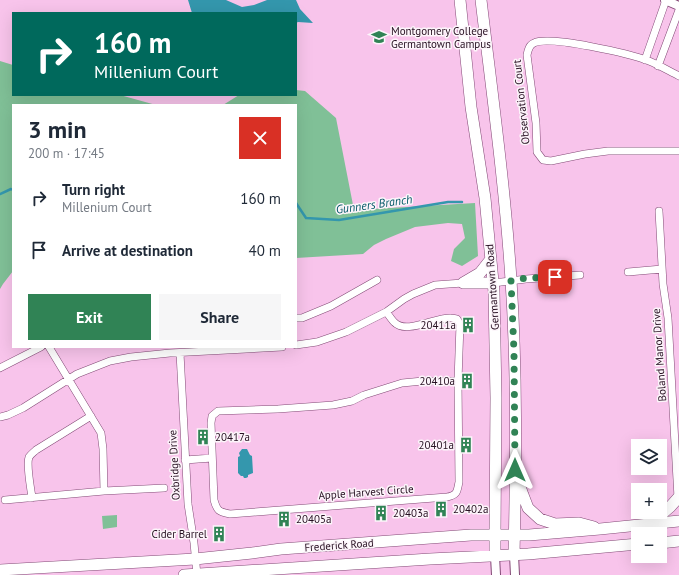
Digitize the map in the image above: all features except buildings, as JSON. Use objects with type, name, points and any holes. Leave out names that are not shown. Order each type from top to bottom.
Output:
[{"type":"main road","name":"Germantown Road","points":[[460,0],[471,106],[485,198],[495,300],[495,556]]},
{"type":"main road","name":"Germantown Road","points":[[481,0],[505,207],[511,281],[514,352],[514,555]]},
{"type":"main road","points":[[463,283],[480,273],[492,259]]},
{"type":"main road","points":[[463,283],[493,283]]},
{"type":"main road","points":[[515,470],[528,508],[540,519],[555,524],[579,522],[600,529]]},
{"type":"main road","points":[[650,524],[678,499]]},
{"type":"main road","name":"Frederick Road","points":[[0,570],[196,558],[281,549],[471,536],[529,535],[679,521]]},
{"type":"main road","points":[[667,542],[679,541]]},
{"type":"main road","name":"Frederick Road","points":[[184,575],[430,558],[514,555],[631,545]]},
{"type":"street","points":[[645,60],[666,0],[679,6]]},
{"type":"street","points":[[658,66],[679,10]]},
{"type":"street","name":"Observation Court","points":[[679,76],[645,60],[580,45],[540,41],[532,43],[528,49],[527,55],[536,123],[537,152],[543,160],[551,161],[608,151],[679,150]]},
{"type":"street","name":"Boland Manor Drive","points":[[659,212],[663,284],[668,318],[678,499]]},
{"type":"street","points":[[628,272],[662,269]]},
{"type":"street","points":[[493,283],[526,278],[580,275]]},
{"type":"street","points":[[297,318],[302,318],[331,306],[377,280]]},
{"type":"street","points":[[297,345],[317,342],[346,332],[386,312],[413,294],[436,285],[463,283]]},
{"type":"street","name":"Apple Harvest Circle","points":[[386,312],[394,323],[402,327],[411,327],[451,318],[457,319],[460,324],[458,381],[459,482],[457,492],[453,496],[447,497],[230,514],[220,512],[216,508],[214,500],[211,423],[212,416],[218,411],[333,405],[352,401],[364,395],[402,383],[458,381]]},
{"type":"street","points":[[0,368],[39,348]]},
{"type":"street","points":[[50,348],[101,433],[104,490]]},
{"type":"street","points":[[0,417],[23,408],[78,374],[110,361],[131,357],[264,348]]},
{"type":"street","name":"Oxbridge Drive","points":[[180,353],[188,504],[197,575]]},
{"type":"street","points":[[32,498],[28,467],[31,454],[91,416]]},
{"type":"street","points":[[185,460],[212,458]]},
{"type":"street","points":[[5,500],[104,490],[164,488]]},
{"type":"street","name":"Germantown Road","points":[[514,555],[515,575]]},
{"type":"street","name":"Germantown Road","points":[[495,556],[496,575]]},
{"type":"green space","points":[[0,61],[12,65],[12,96],[124,96],[152,104],[12,104],[12,272],[0,289]]},
{"type":"green space","points":[[297,90],[305,91],[336,118],[354,210],[475,203],[478,256],[462,266],[451,261],[454,249],[465,238],[462,224],[448,223],[415,227],[374,245],[363,254],[297,258],[297,104],[225,104],[237,96],[297,96]]},
{"type":"green space","points":[[117,515],[117,527],[103,529],[102,516]]},
{"type":"water","points":[[188,0],[226,0],[242,7],[254,5],[267,0],[296,0],[300,9],[313,23],[297,22],[297,12],[192,12]]},
{"type":"water","points":[[242,449],[247,449],[252,456],[253,473],[248,475],[246,478],[238,473],[238,457],[240,456],[239,453]]},
{"type":"waterway","name":"Gunners Branch","points":[[0,194],[12,190]]},
{"type":"waterway","name":"Gunners Branch","points":[[297,204],[306,218],[339,220],[448,202],[462,202]]},
{"type":"place","name":"Montgomery College Germantown Campus","points":[[379,37]]},
{"type":"place","name":"20411a","points":[[468,325]]},
{"type":"place","name":"20410a","points":[[467,381]]},
{"type":"place","name":"20417a","points":[[203,437]]},
{"type":"place","name":"20401a","points":[[466,445]]},
{"type":"place","name":"20402a","points":[[441,509]]},
{"type":"place","name":"20403a","points":[[381,513]]},
{"type":"place","name":"20405a","points":[[284,519]]},
{"type":"place","name":"Cider Barrel","points":[[219,534]]},
{"type":"route","points":[[515,470],[514,352],[511,281],[526,278],[555,277]]}]
